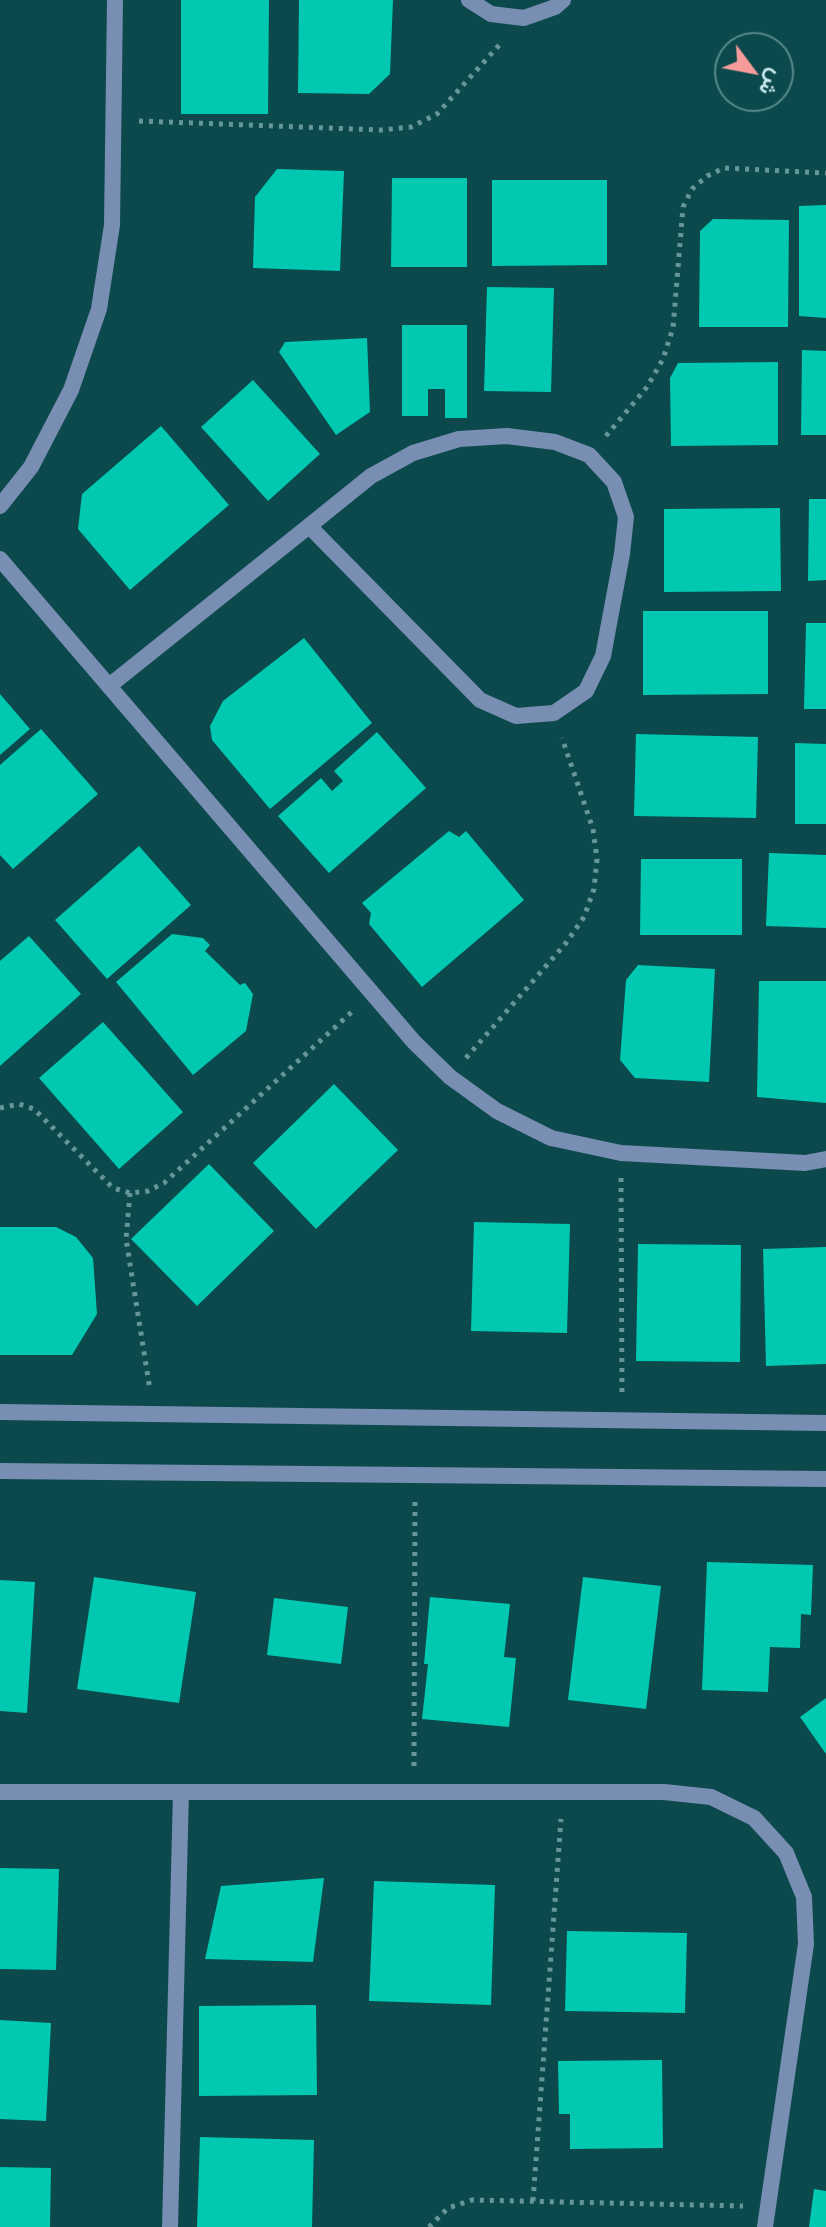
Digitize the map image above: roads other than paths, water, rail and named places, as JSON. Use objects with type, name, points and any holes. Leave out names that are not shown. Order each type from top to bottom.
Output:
[{"type":"street","points":[[0,506],[31,467],[71,390],[99,309],[112,225],[115,0]]},
{"type":"street","points":[[469,0],[491,14],[524,18],[555,7],[563,0]]},
{"type":"street","points":[[109,686],[371,476],[413,453],[459,439],[507,436],[555,442],[589,455],[614,482],[626,517],[603,656],[586,691],[554,713],[516,716],[480,700],[309,526]]},
{"type":"street","points":[[0,559],[414,1042],[450,1077],[497,1111],[551,1138],[621,1153],[805,1163],[826,1159]]},
{"type":"street","points":[[0,1412],[826,1423]]},
{"type":"street","points":[[0,1471],[826,1479]]},
{"type":"street","points":[[0,1792],[664,1792],[711,1797],[754,1818],[786,1853],[804,1897],[806,1944],[765,2227]]},
{"type":"street","points":[[170,2227],[181,1792]]}]
